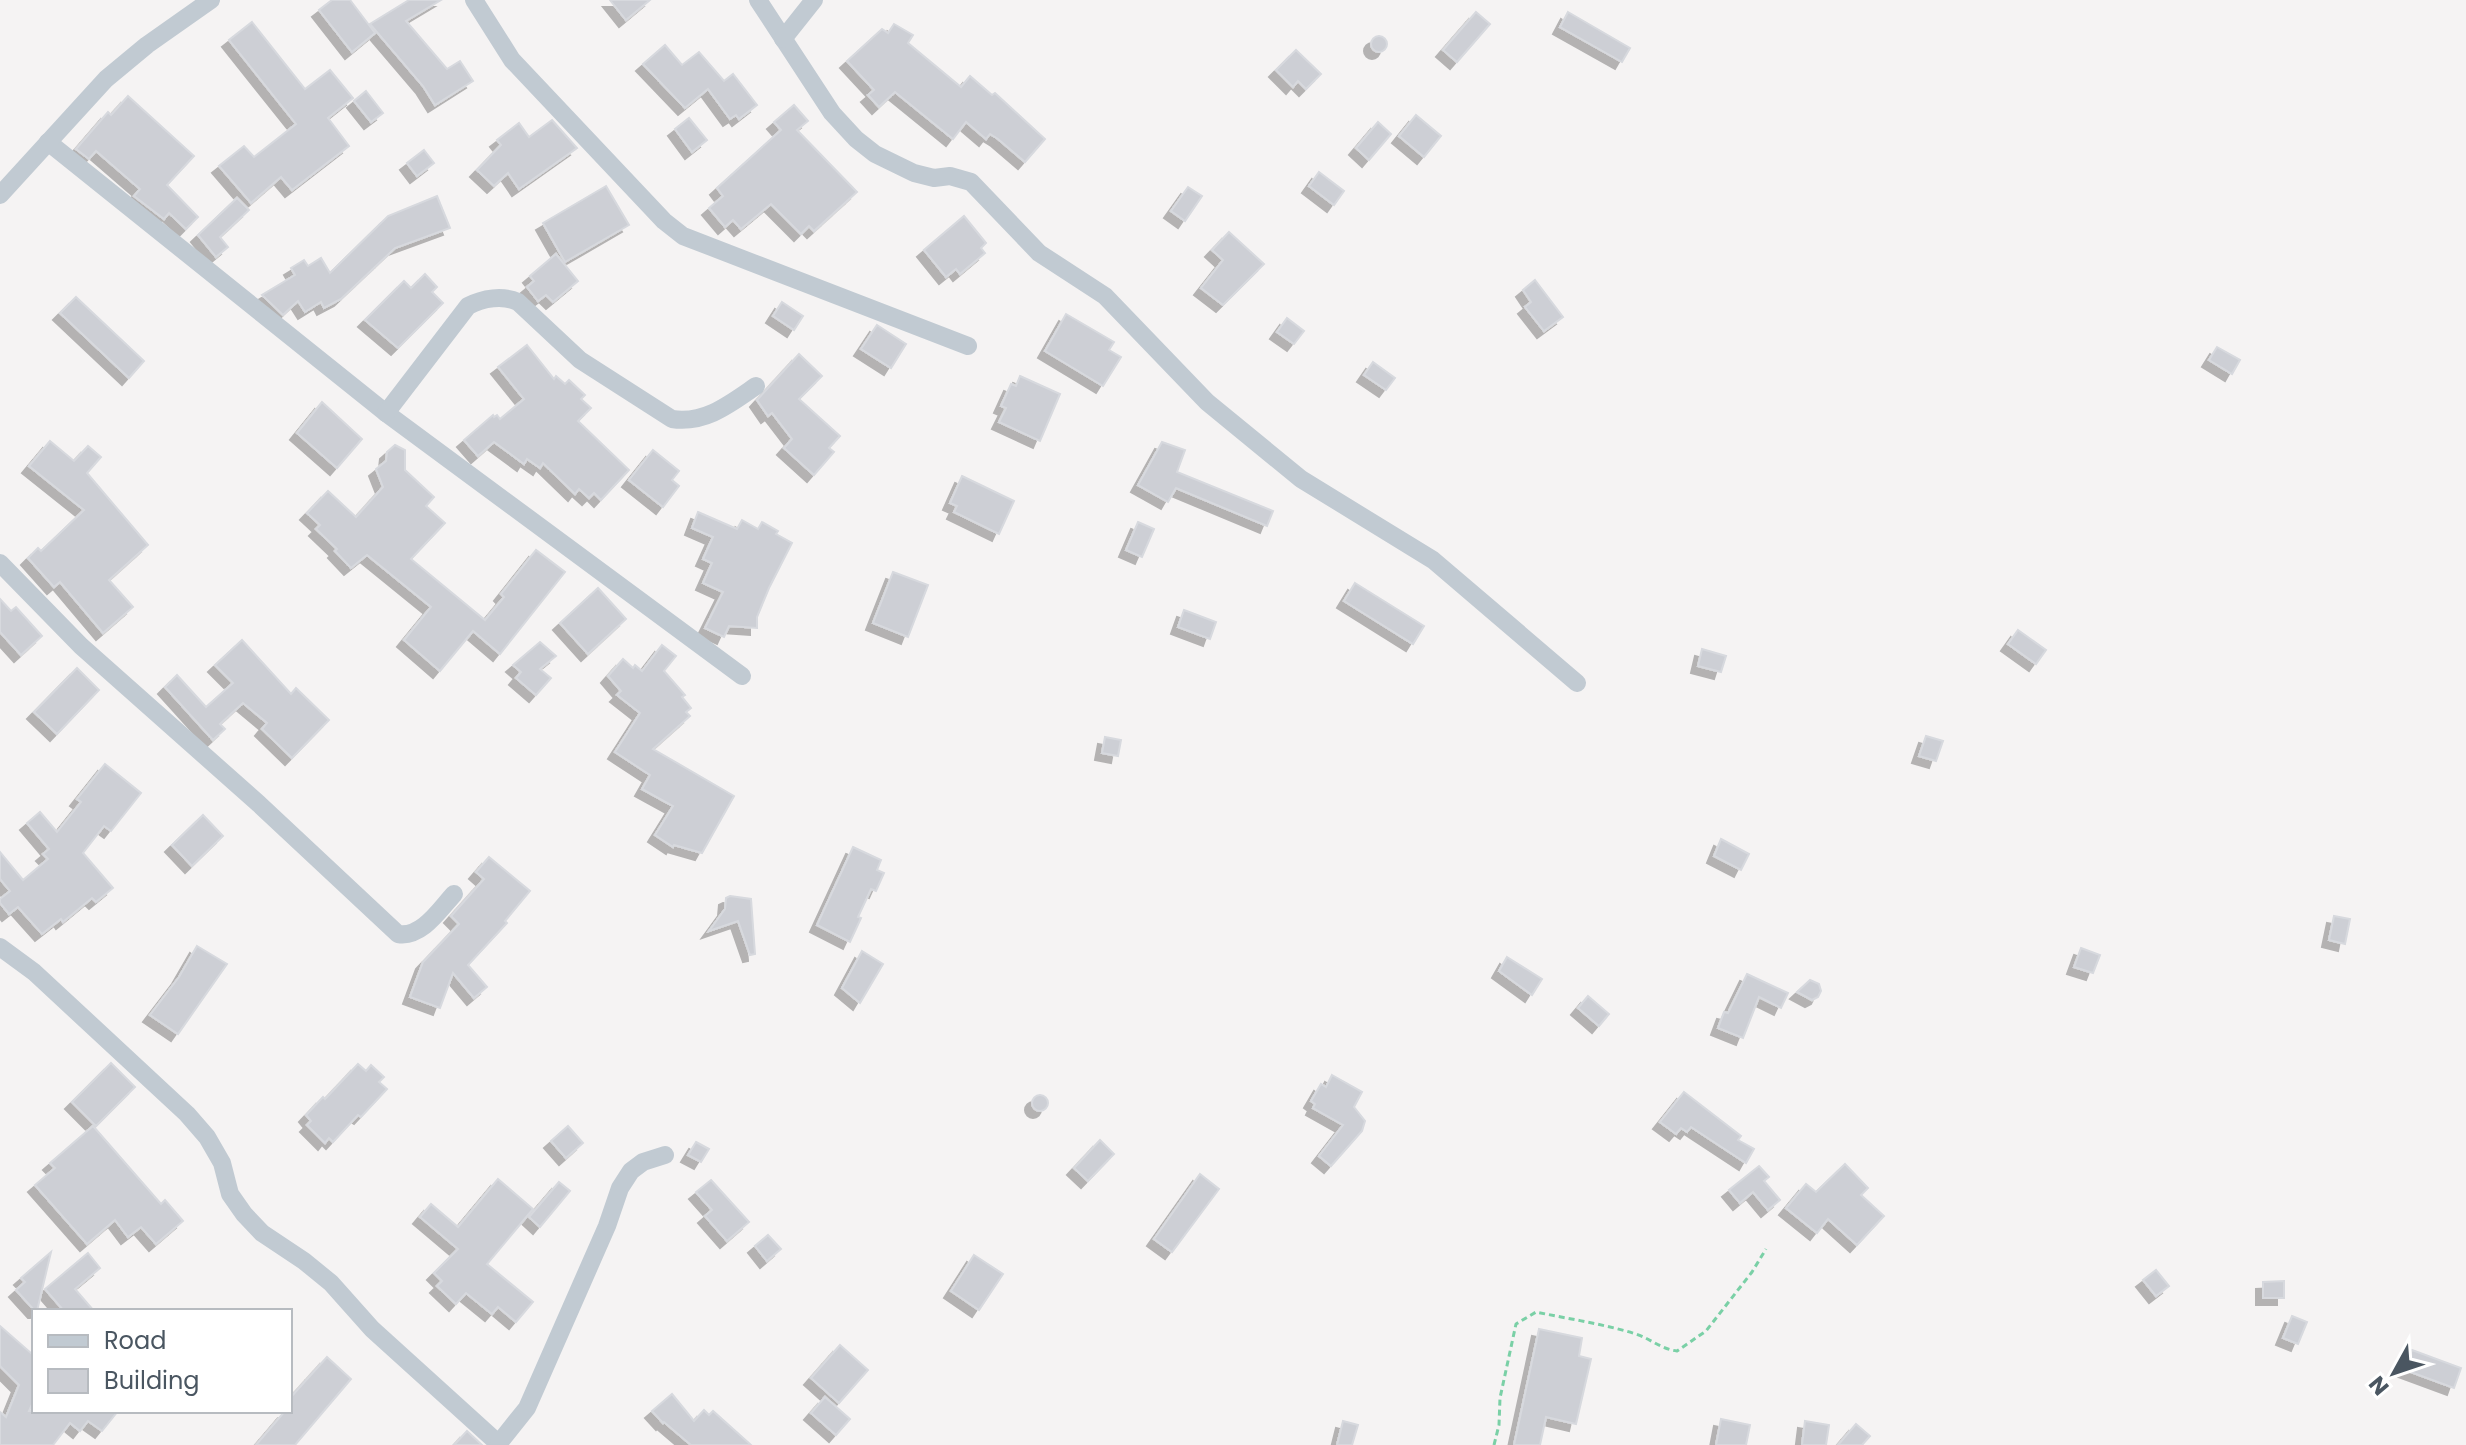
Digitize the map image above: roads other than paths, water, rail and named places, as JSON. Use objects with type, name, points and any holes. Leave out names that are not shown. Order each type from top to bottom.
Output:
[{"type":"street","points":[[0,195],[106,79],[147,45],[211,0]]},
{"type":"street","points":[[474,0],[512,60],[664,221],[683,236],[968,346]]},
{"type":"street","points":[[758,0],[832,113],[856,139],[875,154],[914,173],[934,178],[950,176],[971,182],[1039,253],[1105,296],[1207,402],[1301,479],[1433,560],[1577,683]]},
{"type":"street","points":[[783,39],[814,0]]},
{"type":"street","points":[[48,142],[386,413],[742,676]]},
{"type":"street","points":[[386,413],[468,306],[495,299],[518,302],[580,360],[672,419],[700,419],[730,405],[756,386]]},
{"type":"street","points":[[2,569],[81,646],[259,804],[398,934],[407,936],[419,931],[454,894]]},
{"type":"street","points":[[0,947],[34,972],[187,1114],[207,1137],[222,1163],[230,1194],[262,1233],[331,1283],[372,1329],[499,1444],[527,1408],[607,1226],[620,1188],[631,1171],[643,1162],[665,1155]]}]
